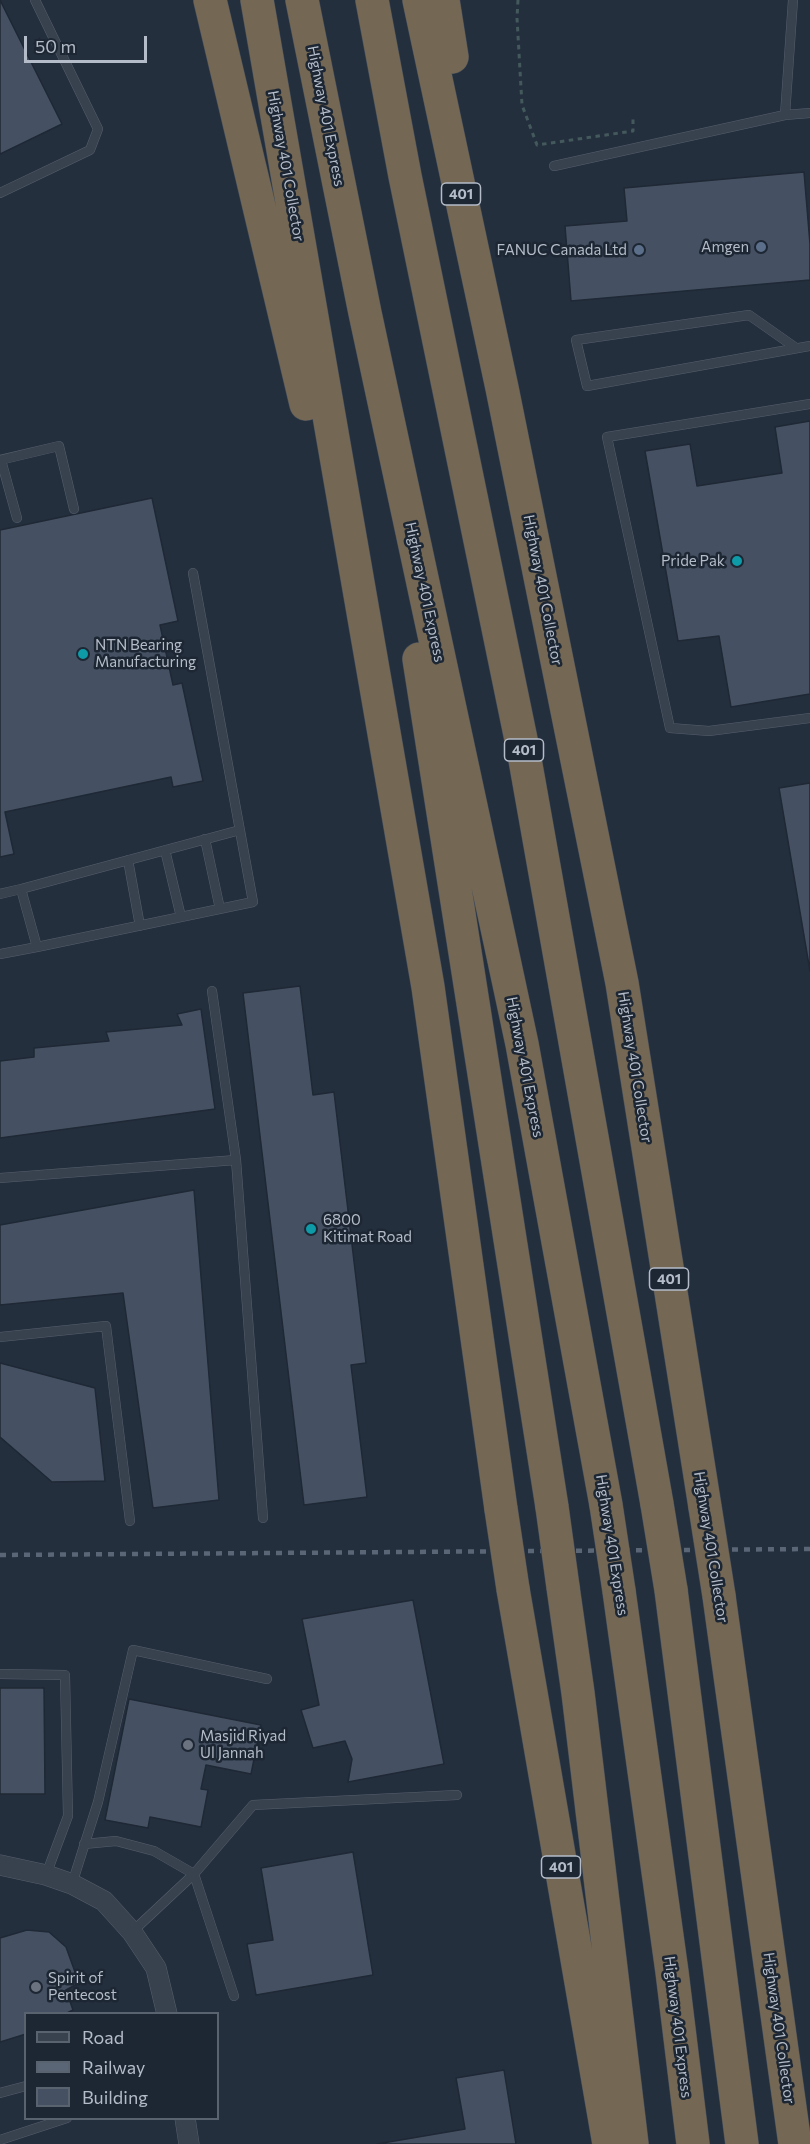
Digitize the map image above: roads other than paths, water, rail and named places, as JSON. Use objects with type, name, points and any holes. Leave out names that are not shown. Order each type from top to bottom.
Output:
[{"type":"highway","points":[[210,0],[310,420],[428,987]]},
{"type":"highway","name":"Highway 401 Collector","points":[[257,0],[428,987],[513,1589],[609,2144]]},
{"type":"highway","name":"Highway 401 Express","points":[[302,0],[365,313],[522,1044],[606,1506],[672,1972],[693,2144]]},
{"type":"highway","name":"401","points":[[372,0],[410,200],[524,754],[657,1504],[671,1590],[742,2144]]},
{"type":"highway","name":"Highway 401 Collector","points":[[419,0],[502,388],[622,983],[719,1596],[795,2144]]},
{"type":"highway","points":[[444,0],[502,388]]},
{"type":"highway","points":[[365,313],[552,1507],[579,1705],[632,2144]]},
{"type":"street","points":[[0,1865],[46,1875],[72,1884],[104,1901],[132,1932],[156,1968],[167,2012]]},
{"type":"street","points":[[185,2120],[189,2144]]},
{"type":"lane","points":[[0,193],[90,150],[98,129],[35,0]]},
{"type":"lane","points":[[785,115],[793,0]]},
{"type":"lane","points":[[554,166],[785,115],[810,113]]},
{"type":"lane","points":[[796,348],[749,315],[576,340],[587,386],[810,346]]},
{"type":"lane","points":[[810,404],[607,437],[670,728],[709,731],[810,718]]},
{"type":"lane","points":[[17,518],[1,460],[59,446],[74,509]]},
{"type":"lane","points":[[0,954],[253,902],[193,573]]},
{"type":"lane","points":[[0,894],[240,830]]},
{"type":"lane","points":[[205,839],[220,909]]},
{"type":"lane","points":[[165,850],[181,917]]},
{"type":"lane","points":[[128,860],[140,926]]},
{"type":"lane","points":[[21,889],[37,947]]},
{"type":"lane","points":[[212,991],[236,1160],[263,1518]]},
{"type":"lane","points":[[0,1178],[236,1160]]},
{"type":"lane","points":[[0,1337],[106,1326],[130,1521]]},
{"type":"lane","points":[[72,1884],[98,1802],[133,1650],[267,1679]]},
{"type":"lane","points":[[0,1674],[65,1675],[68,1816],[46,1875]]},
{"type":"lane","points":[[132,1932],[195,1874],[253,1805],[457,1795]]},
{"type":"lane","points":[[84,1844],[116,1842],[154,1851],[195,1874],[234,1995]]},
{"type":"lane","points":[[0,2093],[24,2087]]},
{"type":"lane","points":[[0,2140],[62,2120]]},
{"type":"railway","points":[[0,1555],[810,1549]]},
{"type":"place","name":"Amgen","points":[[761,247]]},
{"type":"place","name":"FANUC Canada Ltd","points":[[639,250]]},
{"type":"place","name":"Pride Pak","points":[[737,561]]},
{"type":"place","name":"NTN Bearing Manufacturing","points":[[83,654]]},
{"type":"place","name":"6800 Kitimat Road","points":[[311,1229]]},
{"type":"place","name":"Masjid Riyad Ul Jannah","points":[[188,1745]]},
{"type":"place","name":"Spirit of Pentecost","points":[[36,1987]]}]
